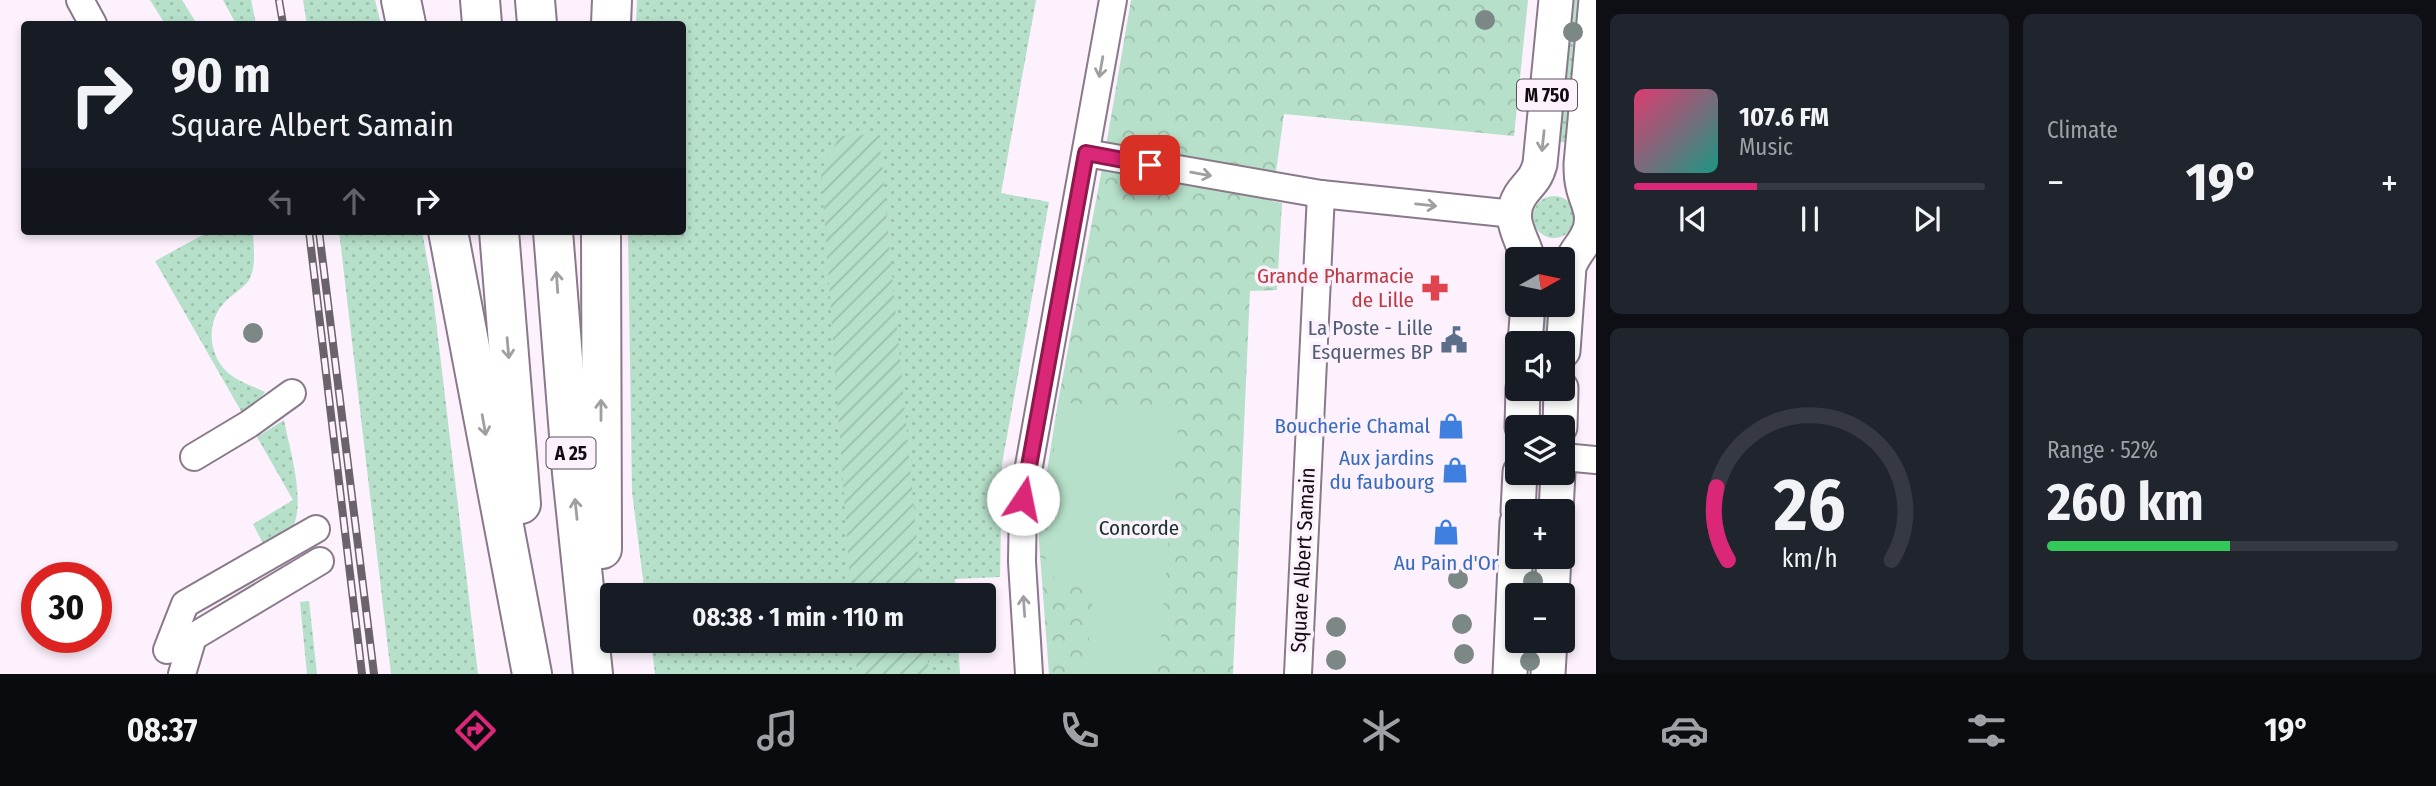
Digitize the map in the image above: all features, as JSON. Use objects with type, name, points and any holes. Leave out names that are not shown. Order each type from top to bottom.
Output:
[{"type":"highway","points":[[401,0],[405,21]]},
{"type":"highway","points":[[418,0],[421,21]]},
{"type":"highway","points":[[480,0],[482,21]]},
{"type":"highway","points":[[535,0],[537,21]]},
{"type":"highway","points":[[611,21],[612,0]]},
{"type":"highway","points":[[451,235],[534,674]]},
{"type":"highway","name":"A 25","points":[[499,235],[534,674]]},
{"type":"highway","name":"A 25","points":[[553,235],[572,474],[593,674]]},
{"type":"highway","points":[[601,235],[602,674]]},
{"type":"main road","name":"M 750","points":[[1523,225],[1540,164],[1556,0]]},
{"type":"main road","name":"M 750","points":[[1588,200],[1583,186],[1581,150],[1596,0]]},
{"type":"main road","points":[[1546,179],[1564,180],[1576,185],[1588,200],[1592,212],[1591,225],[1587,237],[1578,247],[1567,254],[1548,256],[1530,248],[1523,225],[1546,179]]},
{"type":"main road","points":[[1564,331],[1568,271],[1578,247]]},
{"type":"main road","points":[[1510,674],[1515,569]]},
{"type":"main road","points":[[1548,674],[1549,653]]},
{"type":"street","points":[[79,0],[91,21]]},
{"type":"street","points":[[1029,674],[1021,562],[1023,499],[1113,0]]},
{"type":"street","points":[[1086,153],[1321,194],[1523,225]]},
{"type":"street","name":"Square Albert Samain","points":[[1298,674],[1321,194]]},
{"type":"street","points":[[194,457],[249,424],[292,393]]},
{"type":"street","points":[[1575,458],[1596,460]]},
{"type":"street","points":[[167,650],[185,604],[316,529]]},
{"type":"street","points":[[181,674],[193,637],[320,561]]},
{"type":"green space","points":[[150,0],[182,0],[195,21],[163,21]]},
{"type":"green space","points":[[223,0],[251,0],[255,21],[234,21]]},
{"type":"green space","points":[[303,0],[375,0],[380,21],[306,21]]},
{"type":"green space","points":[[637,0],[1036,0],[1001,193],[1049,202],[1002,464],[1000,577],[955,579],[955,583],[643,583],[632,492],[628,235],[686,235],[686,21],[636,21]]},
{"type":"green space","name":"Concorde","points":[[1131,0],[1528,0],[1514,136],[1284,114],[1272,201],[1282,203],[1277,290],[1250,291],[1233,674],[1049,674],[1038,528],[1058,402]]},
{"type":"green space","points":[[1565,0],[1589,0],[1573,143],[1550,141]]},
{"type":"green space","points":[[879,134],[921,583],[850,583],[821,171],[840,136]]},
{"type":"green space","points":[[1554,196],[1569,202],[1575,217],[1569,232],[1554,238],[1539,232],[1533,217],[1539,202]]},
{"type":"green space","points":[[203,235],[253,235],[254,262],[249,280],[219,310],[212,327],[212,337],[220,364],[230,375],[265,392],[259,400],[241,411],[155,261]]},
{"type":"green space","points":[[339,235],[423,235],[432,287],[478,674],[391,674]]},
{"type":"green space","points":[[1533,317],[1557,317],[1557,331],[1533,331]]},
{"type":"green space","points":[[1058,402],[1179,412],[1158,674],[1086,674],[1094,580],[1044,576]]},
{"type":"green space","points":[[284,420],[296,478],[297,509],[295,522],[289,533],[266,549],[253,524],[293,500],[257,437]]},
{"type":"green space","points":[[1522,569],[1546,569],[1545,583],[1522,583]]},
{"type":"green space","points":[[309,601],[317,674],[307,674],[300,602]]},
{"type":"green space","points":[[652,653],[959,653],[960,674],[655,674]]},
{"type":"green space","points":[[856,653],[927,653],[929,674],[857,674]]},
{"type":"railway","points":[[279,0],[282,21]]},
{"type":"railway","points":[[309,235],[362,674]]},
{"type":"railway","points":[[319,235],[374,674]]},
{"type":"place","name":"Grande Pharmacie de Lille","points":[[1435,288]]},
{"type":"place","name":"La Poste - Lille Esquermes BP","points":[[1454,340]]},
{"type":"place","name":"Boucherie Chamal","points":[[1451,426]]},
{"type":"place","name":"Aux jardins du faubourg","points":[[1455,470]]},
{"type":"place","name":"Au Pain d'Or","points":[[1446,532]]},
{"type":"route","points":[[1023,499],[1086,153],[1150,165]]}]
